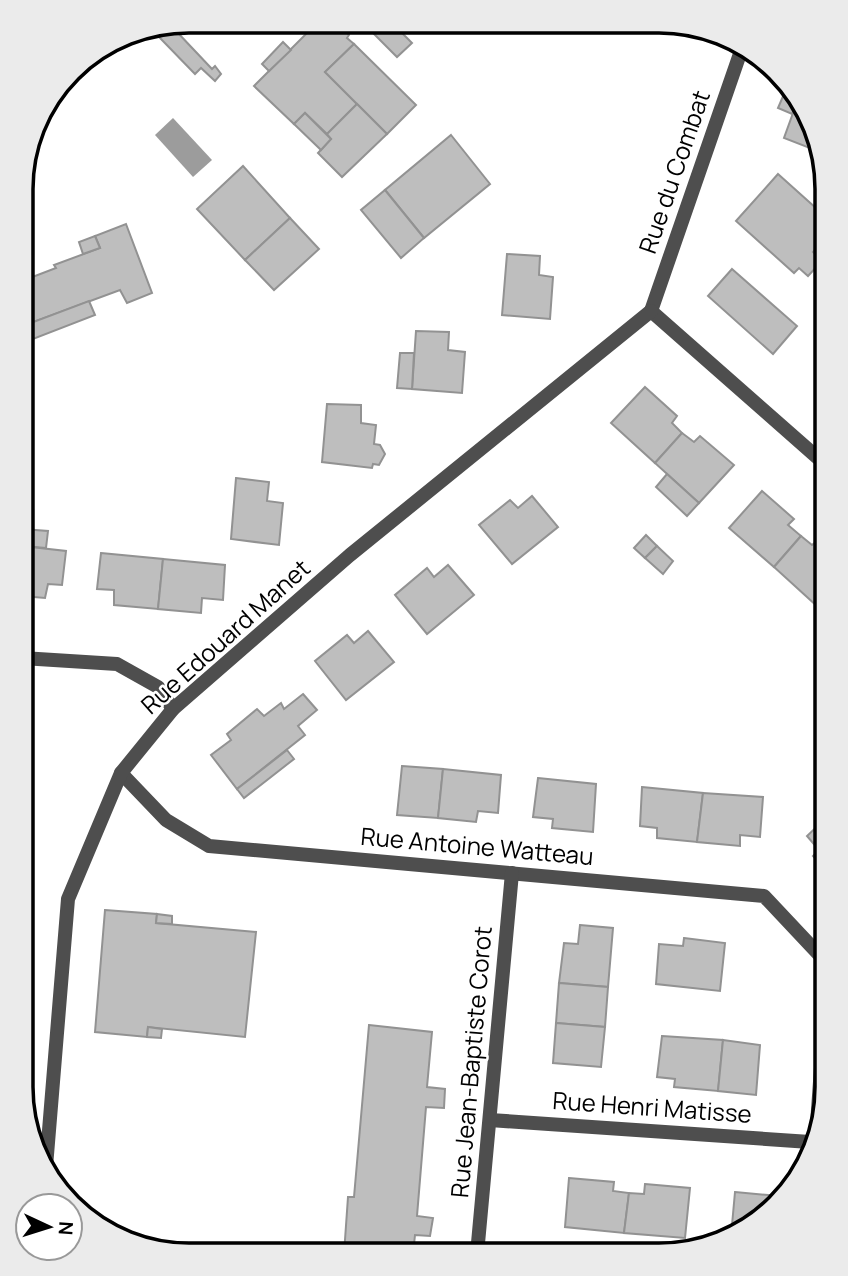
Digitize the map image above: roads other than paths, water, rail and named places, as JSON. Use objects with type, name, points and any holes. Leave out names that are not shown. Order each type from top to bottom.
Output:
[{"type":"street","name":"Rue du Combat","points":[[651,311],[740,56]]},
{"type":"street","points":[[651,311],[815,455]]},
{"type":"street","name":"Rue Edouard Manet","points":[[47,1151],[68,899],[121,773],[173,709],[350,555],[651,311]]},
{"type":"street","points":[[33,659],[117,664],[158,687],[173,709]]},
{"type":"street","name":"Rue Antoine Watteau","points":[[121,773],[166,820],[209,846],[764,896],[814,949]]},
{"type":"street","name":"Rue Jean-Baptiste Corot","points":[[478,1243],[512,873]]},
{"type":"street","name":"Rue Henri Matisse","points":[[490,1120],[804,1142]]}]
